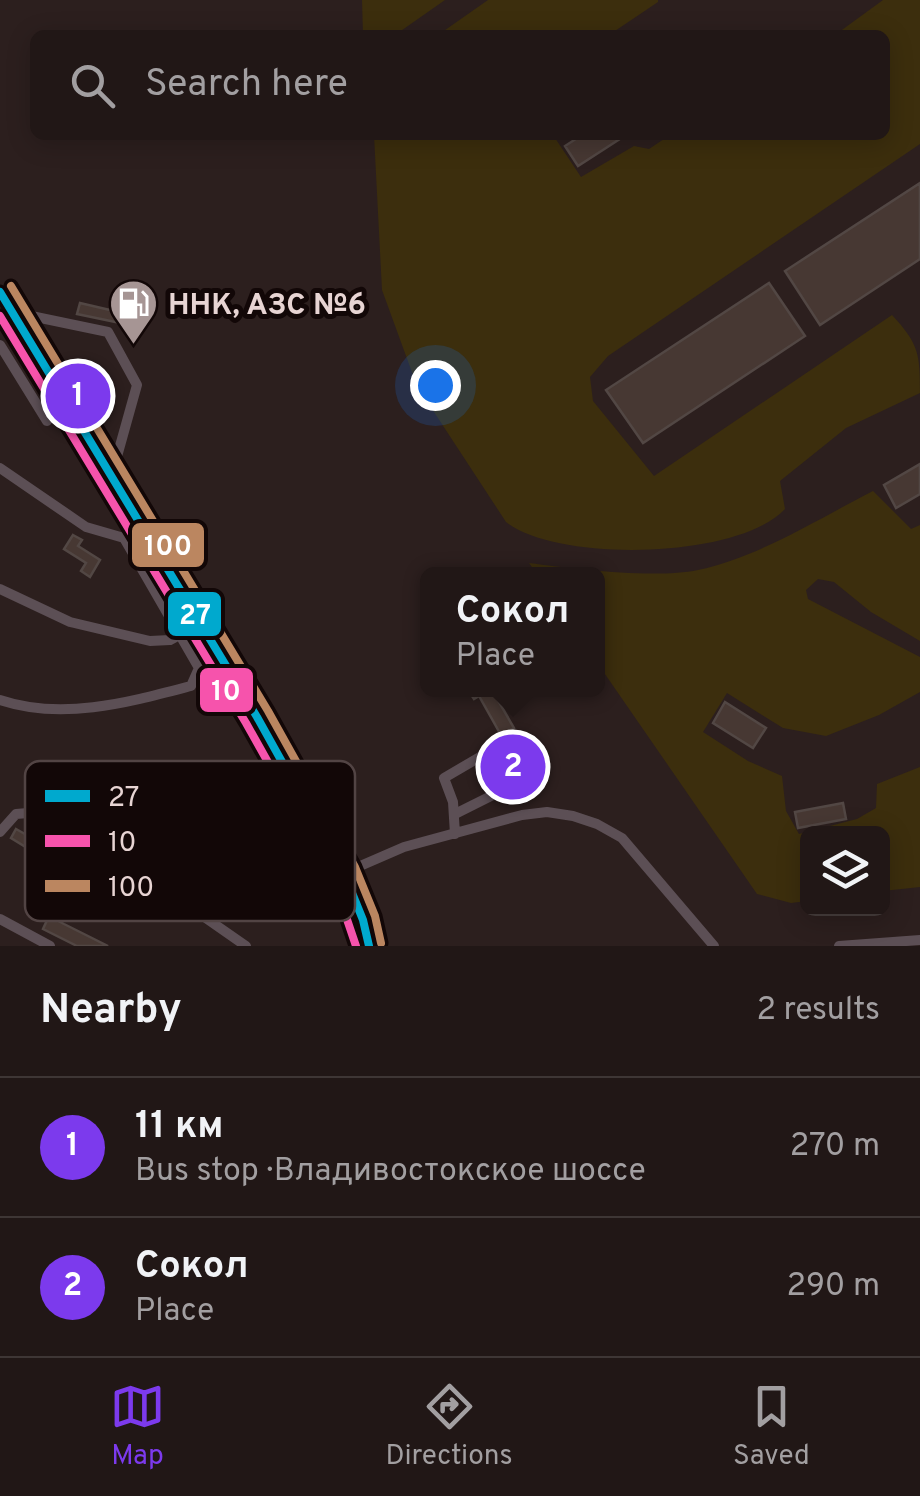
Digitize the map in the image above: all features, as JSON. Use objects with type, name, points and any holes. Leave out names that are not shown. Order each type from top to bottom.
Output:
[{"type":"main road","points":[[0,292],[6,315],[111,478],[281,761]]},
{"type":"main road","points":[[355,901],[369,946]]},
{"type":"street","points":[[6,315],[108,332],[137,385],[111,478]]},
{"type":"street","points":[[0,345],[47,421]]},
{"type":"street","points":[[0,468],[86,527],[124,538],[143,531]]},
{"type":"street","points":[[0,700],[73,709],[116,706],[190,686],[200,668],[124,538]]},
{"type":"street","points":[[0,589],[77,624],[150,641],[163,642],[200,623]]},
{"type":"street","points":[[455,834],[444,778],[497,747]]},
{"type":"street","points":[[454,814],[532,776]]},
{"type":"street","points":[[355,869],[404,846],[546,812],[597,824],[622,838],[714,946]]},
{"type":"street","points":[[0,832],[16,814],[25,814]]},
{"type":"street","points":[[0,919],[50,946]]},
{"type":"street","points":[[210,921],[246,946]]},
{"type":"street","points":[[839,946],[920,940]]},
{"type":"shaded area","points":[[362,0],[445,0],[402,30],[363,30]]},
{"type":"shaded area","points":[[488,0],[658,0],[616,30],[445,30]]},
{"type":"shaded area","points":[[883,0],[920,0],[920,144],[608,356],[590,377],[593,401],[654,476],[892,315],[916,350],[920,393],[846,428],[780,481],[785,509],[762,526],[729,538],[648,550],[605,549],[531,535],[506,522],[417,386],[382,290],[374,140],[556,140],[581,177],[634,146],[649,149],[662,140],[890,140],[890,30],[842,30]]},
{"type":"shaded area","points":[[873,491],[911,529],[920,525],[920,641],[871,612],[834,582],[818,579],[806,590],[808,599],[920,657],[920,692],[879,715],[826,736],[783,728],[727,693],[703,732],[748,761],[782,776],[786,811],[800,834],[800,902],[791,903],[757,894],[605,674],[605,571],[680,573],[720,564],[765,547]]},
{"type":"shaded area","points":[[529,563],[564,567],[532,567]]},
{"type":"shaded area","points":[[920,767],[920,887],[890,890],[890,826],[830,826],[857,819],[876,808],[877,784]]},
{"type":"building","points":[[574,140],[618,140],[578,166],[565,146]]},
{"type":"building","points":[[920,183],[920,259],[820,325],[785,271]]},
{"type":"building","points":[[769,283],[805,336],[643,443],[606,390]]},
{"type":"building","points":[[80,303],[127,314],[125,324],[77,314]]},
{"type":"building","points":[[920,464],[920,494],[896,508],[884,485]]},
{"type":"building","points":[[73,535],[82,540],[78,546],[100,560],[90,577],[81,571],[86,563],[64,549]]},
{"type":"building","points":[[480,697],[496,697],[514,728],[501,735]]},
{"type":"building","points":[[725,702],[766,728],[753,748],[713,723]]},
{"type":"building","points":[[522,751],[530,764],[502,779],[497,769],[509,763],[506,756]]},
{"type":"building","points":[[843,803],[846,819],[798,828],[795,812]]},
{"type":"building","points":[[16,829],[25,834],[25,847],[11,838]]},
{"type":"building","points":[[47,921],[59,921],[108,946],[77,946],[43,929]]},
{"type":"transit line","name":"100","points":[[11,286],[296,761]]},
{"type":"transit line","name":"27","points":[[0,292],[282,761]]},
{"type":"transit line","name":"10","points":[[0,316],[267,761]]},
{"type":"transit line","name":"100","points":[[355,867],[375,916],[381,943]]},
{"type":"transit line","name":"27","points":[[355,900],[369,946]]},
{"type":"transit line","name":"10","points":[[348,921],[356,946]]},
{"type":"place","name":"ННК, АЗС №6","points":[[133,346]]},
{"type":"place","name":"11 км","points":[[78,396]]},
{"type":"place","name":"Сокол","points":[[513,767]]}]
